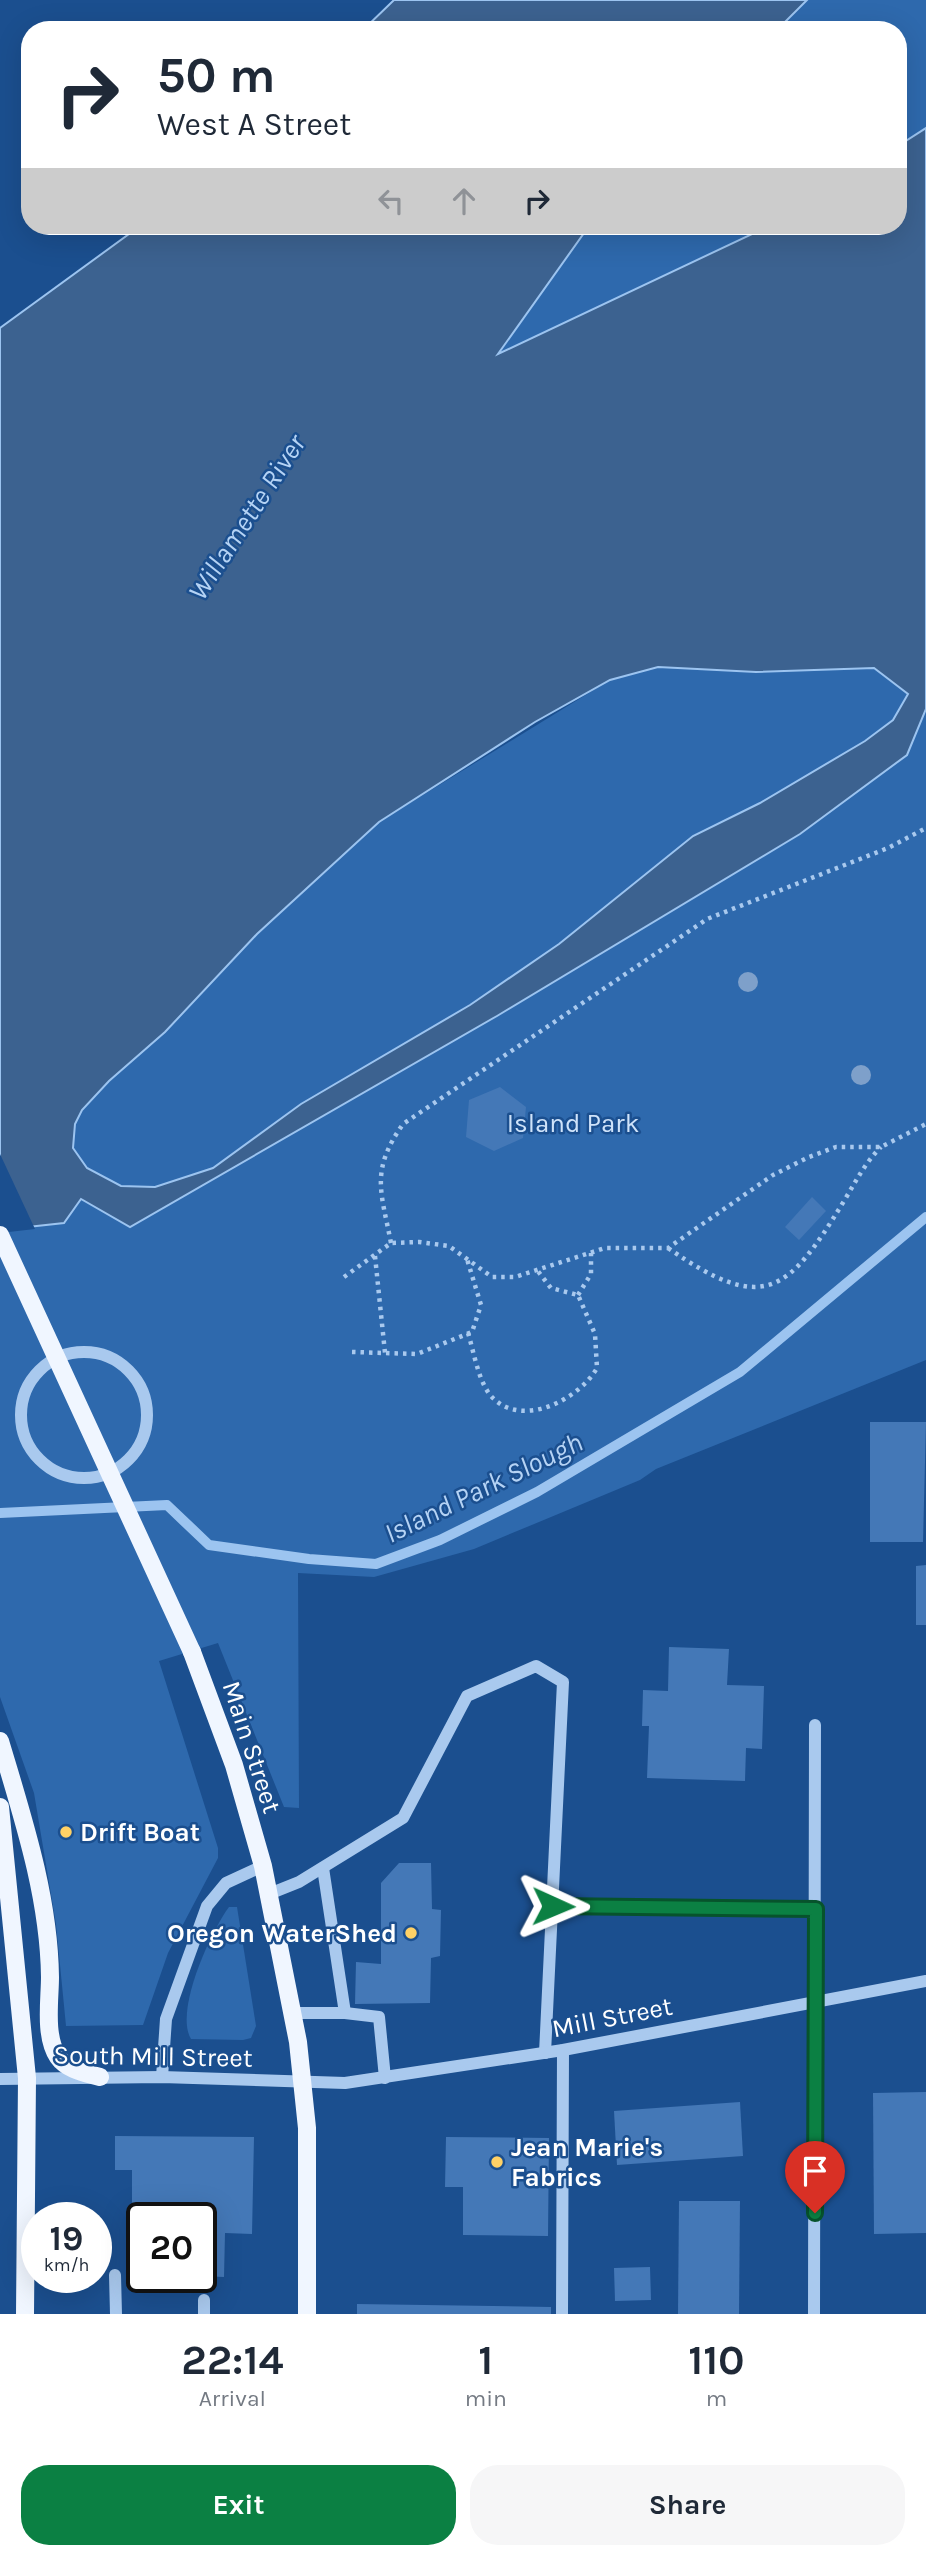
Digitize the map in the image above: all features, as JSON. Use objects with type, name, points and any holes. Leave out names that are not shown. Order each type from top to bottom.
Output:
[{"type":"main road","name":"Main Street","points":[[0,1235],[192,1652],[234,1765],[263,1866],[293,2013],[304,2084],[307,2314]]},
{"type":"main road","points":[[0,1741],[25,1825],[41,1896],[50,1973],[50,2026],[57,2056],[68,2066],[100,2077]]},
{"type":"main road","points":[[0,1807],[27,2078],[25,2314]]},
{"type":"street","points":[[89,1352],[122,1365],[135,1378],[147,1412],[139,1447],[128,1461],[113,1471],[78,1479],[52,1470],[33,1452],[24,1436],[22,1401],[29,1384],[40,1369],[71,1353],[89,1352]]},
{"type":"street","points":[[269,1894],[299,1882],[403,1818],[467,1696],[536,1665],[563,1682],[545,2053]]},
{"type":"street","points":[[814,2314],[815,1725]]},
{"type":"street","points":[[162,2077],[166,2019],[206,1906],[226,1883],[263,1866]]},
{"type":"street","points":[[323,1868],[345,2013]]},
{"type":"street","points":[[553,1906],[816,1909]]},
{"type":"street","name":"Mill Street","points":[[304,2084],[385,2078],[545,2053],[926,1981]]},
{"type":"street","points":[[293,2013],[345,2013],[379,2017],[385,2078]]},
{"type":"street","points":[[562,2314],[563,2050]]},
{"type":"street","name":"South Mill Street","points":[[0,2078],[162,2077],[304,2084]]},
{"type":"street","points":[[115,2275],[116,2314]]},
{"type":"street","points":[[204,2300],[204,2314]]},
{"type":"path","points":[[391,1243],[379,1180],[385,1149],[403,1124],[707,919],[888,848],[926,828]]},
{"type":"path","points":[[344,1277],[391,1243],[419,1242],[449,1245],[492,1277],[515,1277],[605,1248],[668,1248],[720,1279],[752,1288],[778,1284],[792,1274],[811,1250],[865,1163],[881,1147],[926,1124]]},
{"type":"path","points":[[668,1248],[773,1175],[808,1157],[836,1147],[881,1147]]},
{"type":"path","points":[[578,1295],[591,1274],[590,1253]]},
{"type":"path","points":[[375,1256],[385,1353]]},
{"type":"path","points":[[352,1352],[416,1354],[472,1332],[481,1305],[467,1258]]},
{"type":"path","points":[[537,1270],[551,1288],[578,1295]]},
{"type":"path","points":[[468,1333],[488,1392],[509,1408],[533,1412],[579,1391],[597,1368],[595,1334],[578,1295]]},
{"type":"green space","points":[[807,0],[926,0],[926,128],[907,140],[907,21],[786,21]]},
{"type":"green space","points":[[583,235],[750,235],[496,355]]},
{"type":"green space","name":"Island Park","points":[[926,571],[926,1360],[656,1469],[640,1480],[474,1549],[374,1577],[298,1573],[299,1808],[284,1807],[218,1643],[159,1661],[218,1848],[218,1858],[168,1953],[143,2025],[66,2026],[56,1924],[34,1793],[0,1697],[0,1177],[165,1032],[257,934],[379,822],[610,680],[658,667]]},
{"type":"green space","points":[[229,1907],[237,1907],[256,2026],[251,2038],[243,2040],[191,2039],[187,2026],[187,2010],[191,1991],[213,1934]]},
{"type":"water","points":[[394,0],[807,0],[786,21],[372,21]]},
{"type":"water","name":"Willamette River","points":[[926,128],[926,709],[907,755],[800,834],[497,1016],[130,1227],[81,1199],[64,1223],[0,1230],[0,328],[128,235],[583,235],[498,354],[750,235],[907,235],[907,140]],"holes":[[[658,667],[756,672],[874,668],[908,694],[893,720],[865,741],[760,803],[693,836],[559,944],[470,1005],[301,1104],[213,1168],[155,1187],[121,1186],[87,1168],[73,1148],[75,1124],[82,1110],[109,1081],[165,1032],[257,934],[379,822],[535,722],[610,680]]]},
{"type":"pier","points":[[0,1154],[35,1229],[0,1233]]},
{"type":"building","points":[[500,1087],[526,1107],[523,1138],[494,1151],[466,1137],[469,1100]]},
{"type":"building","points":[[812,1197],[826,1211],[799,1240],[785,1227]]},
{"type":"building","points":[[870,1422],[926,1422],[923,1542],[870,1542]]},
{"type":"building","points":[[926,1565],[926,1625],[916,1625],[916,1566]]},
{"type":"building","points":[[669,1647],[729,1649],[727,1685],[764,1686],[762,1749],[746,1748],[745,1781],[647,1778],[649,1726],[642,1726],[643,1690],[668,1691]]},
{"type":"building","name":"Oregon WaterShed","points":[[399,1863],[431,1863],[432,1909],[441,1910],[440,1956],[431,1958],[430,2003],[355,2004],[356,1962],[381,1964],[381,1883]]},
{"type":"building","points":[[926,2092],[926,2233],[874,2234],[873,2093]]},
{"type":"building","points":[[740,2102],[743,2156],[617,2165],[614,2111]]},
{"type":"building","points":[[115,2136],[254,2137],[252,2234],[225,2233],[224,2277],[217,2277],[217,2202],[132,2202],[132,2170],[115,2170]]},
{"type":"building","name":"Jean Marie's Fabrics","points":[[446,2137],[549,2138],[548,2236],[463,2235],[463,2187],[445,2187]]},
{"type":"building","points":[[679,2201],[740,2201],[739,2314],[678,2314]]},
{"type":"building","points":[[650,2267],[651,2300],[615,2301],[614,2268]]},
{"type":"building","points":[[357,2304],[551,2307],[551,2314],[357,2314]]},
{"type":"waterway","name":"Island Park Slough","points":[[0,1513],[167,1505],[209,1545],[309,1559],[376,1564],[440,1540],[537,1492],[740,1372],[926,1217]]},
{"type":"place","name":"Drift Boat","points":[[66,1832]]},
{"type":"place","name":"Oregon WaterShed","points":[[411,1933]]},
{"type":"place","name":"Jean Marie's Fabrics","points":[[497,2162]]},
{"type":"route","points":[[553,1906],[816,1909],[815,2213]]}]
